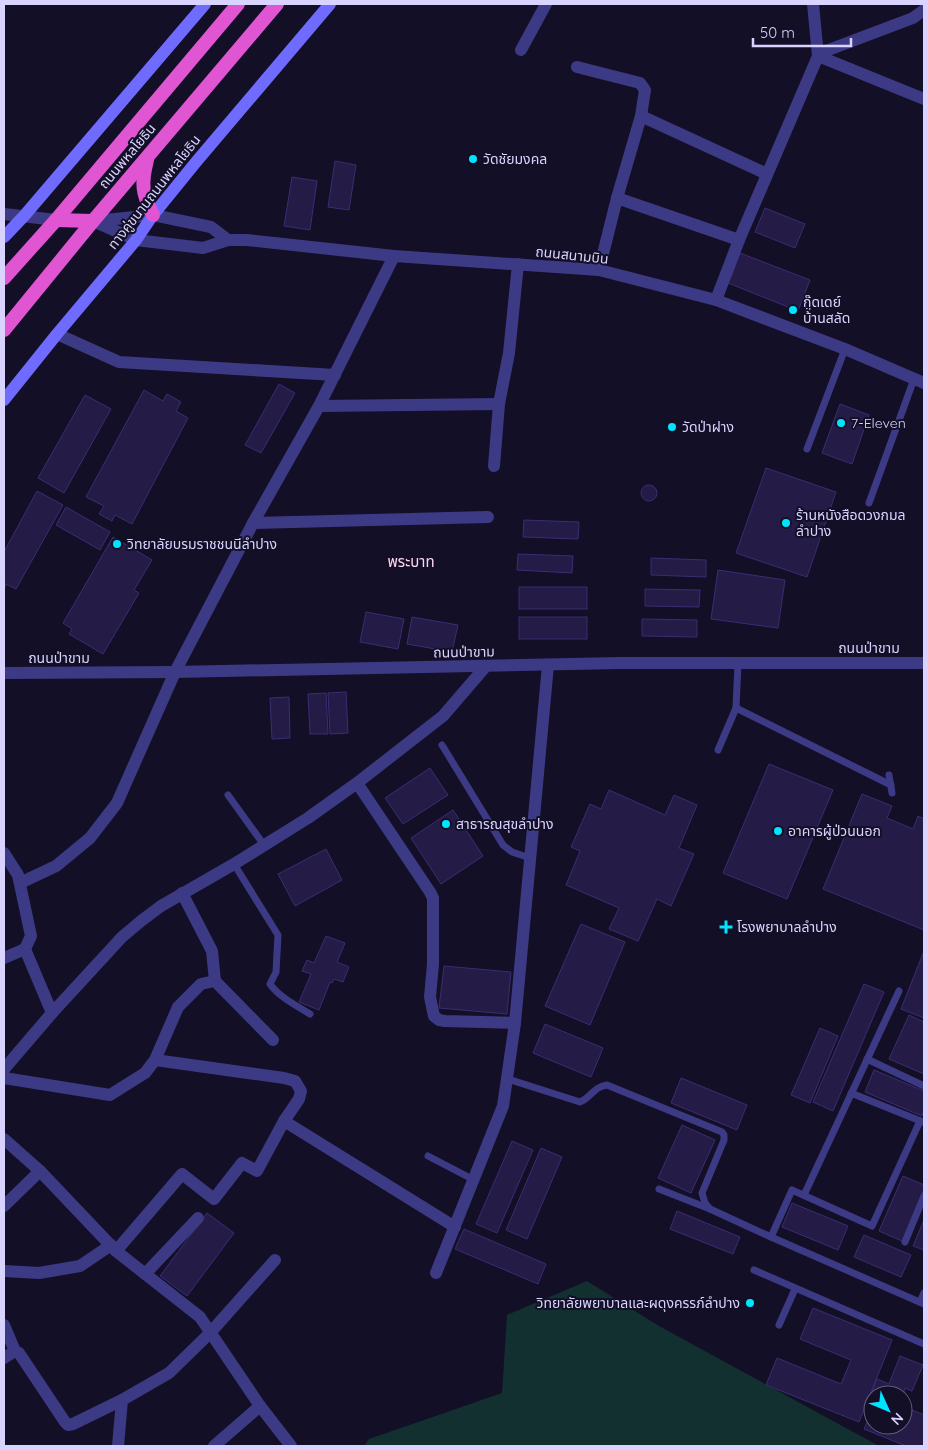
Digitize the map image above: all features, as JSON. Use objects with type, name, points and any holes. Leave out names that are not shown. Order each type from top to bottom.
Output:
[{"type":"highway","name":"ถนนพหลโยธิน","points":[[4,278],[56,220],[238,4]]},
{"type":"highway","name":"ถนนพหลโยธิน","points":[[4,330],[93,221],[277,4]]},
{"type":"highway","points":[[148,157],[142,182],[147,203],[153,215]]},
{"type":"highway","points":[[56,220],[93,221]]},
{"type":"main road","points":[[4,237],[205,4]]},
{"type":"main road","name":"ทางคู่ขนานถนนพหลโยธิน","points":[[4,400],[56,334],[136,240],[153,215],[196,162],[330,4]]},
{"type":"street","points":[[521,50],[546,4]]},
{"type":"street","points":[[813,4],[818,56]]},
{"type":"street","points":[[716,300],[739,240],[818,56],[823,52],[914,18],[924,10]]},
{"type":"street","points":[[818,56],[924,100]]},
{"type":"street","points":[[577,67],[640,83],[645,90],[641,116],[617,198],[599,270]]},
{"type":"street","points":[[641,116],[767,174]]},
{"type":"street","points":[[617,198],[739,240]]},
{"type":"street","points":[[4,214],[56,220]]},
{"type":"street","points":[[93,221],[153,215],[211,227],[228,240]]},
{"type":"street","name":"ถนนสนามบิน","points":[[93,221],[136,240],[203,248],[228,240],[247,240],[394,256],[599,270],[716,300],[845,349],[919,381]]},
{"type":"street","points":[[20,883],[56,866],[90,838],[117,803],[175,672],[253,523],[319,406],[394,256]]},
{"type":"street","points":[[494,466],[499,404],[509,353],[518,264]]},
{"type":"street","points":[[56,334],[120,362],[335,375]]},
{"type":"street","points":[[319,406],[499,404]]},
{"type":"street","points":[[253,523],[488,517]]},
{"type":"street","name":"ถนนป่าขาม","points":[[4,673],[175,672],[619,662],[924,663]]},
{"type":"street","points":[[436,1273],[503,1106],[508,1079],[515,1023],[548,665]]},
{"type":"street","points":[[4,1069],[52,1013],[122,937],[161,906],[308,818],[357,782],[443,716],[486,666]]},
{"type":"street","points":[[357,782],[433,898],[433,964],[430,997],[434,1016],[439,1020],[446,1021],[515,1023]]},
{"type":"street","points":[[4,853],[18,875],[31,936],[25,949],[4,958]]},
{"type":"street","points":[[182,893],[212,951],[215,981],[274,1040]]},
{"type":"street","points":[[25,949],[52,1013]]},
{"type":"street","points":[[4,1078],[110,1094],[145,1073],[155,1060],[178,1007],[201,984],[215,981]]},
{"type":"street","points":[[4,1271],[39,1273],[80,1266],[114,1248],[182,1174],[214,1199],[242,1163],[257,1170],[284,1121],[299,1099],[301,1091],[295,1081],[284,1078],[155,1060]]},
{"type":"street","points":[[284,1121],[455,1227]]},
{"type":"street","points":[[4,1139],[40,1171],[114,1248],[200,1317],[260,1406],[291,1446]]},
{"type":"street","points":[[4,1206],[40,1171]]},
{"type":"street","points":[[145,1274],[198,1218]]},
{"type":"street","points":[[4,1325],[15,1351],[19,1352],[68,1425],[122,1400],[169,1373],[210,1333],[275,1260]]},
{"type":"street","points":[[4,1358],[15,1351]]},
{"type":"street","points":[[118,1446],[122,1400]]},
{"type":"street","points":[[214,1446],[260,1406]]},
{"type":"lane","points":[[807,449],[845,349]]},
{"type":"lane","points":[[869,503],[919,381]]},
{"type":"lane","points":[[718,750],[736,708],[738,663]]},
{"type":"lane","points":[[736,708],[891,789],[889,775]]},
{"type":"lane","points":[[442,744],[503,845],[512,852],[530,858]]},
{"type":"lane","points":[[228,795],[264,845]]},
{"type":"lane","points":[[234,864],[278,935],[276,972],[270,984],[289,1001],[310,1014]]},
{"type":"lane","points":[[804,1195],[899,991]]},
{"type":"lane","points":[[867,1059],[924,1086]]},
{"type":"lane","points":[[508,1079],[580,1102],[599,1086],[607,1085],[722,1132],[724,1140],[702,1193],[705,1203],[710,1208]]},
{"type":"lane","points":[[771,1237],[792,1190],[872,1226],[922,1122],[851,1094]]},
{"type":"lane","points":[[428,1156],[474,1180]]},
{"type":"lane","points":[[659,1189],[710,1208],[771,1237],[922,1303],[924,1293]]},
{"type":"lane","points":[[905,1242],[924,1196]]},
{"type":"lane","points":[[754,1270],[924,1344]]},
{"type":"lane","points":[[779,1325],[795,1289]]},
{"type":"green space","points":[[587,1281],[659,1326],[879,1446],[364,1446],[369,1439],[502,1393],[507,1315]]},
{"type":"building","points":[[335,161],[356,165],[349,210],[328,207]]},
{"type":"building","points":[[292,177],[317,181],[310,230],[284,226]]},
{"type":"building","points":[[765,208],[805,224],[795,248],[755,232]]},
{"type":"building","points":[[740,253],[810,280],[798,311],[728,283]]},
{"type":"building","points":[[279,384],[295,393],[261,453],[245,445]]},
{"type":"building","points":[[144,390],[163,401],[167,394],[181,402],[176,411],[188,418],[132,524],[115,515],[112,521],[99,514],[104,506],[86,497]]},
{"type":"building","points":[[85,395],[111,409],[64,493],[38,478]]},
{"type":"building","points":[[840,404],[869,415],[852,464],[822,453]]},
{"type":"building","name":"ร้านหนังสือดวงกมล ลำปาง","points":[[766,468],[836,492],[807,577],[736,553]]},
{"type":"building","points":[[646,485],[652,485],[657,490],[655,499],[646,501],[641,496],[641,490]]},
{"type":"building","points":[[37,491],[63,505],[16,589],[6,584],[4,589],[4,552]]},
{"type":"building","points":[[66,507],[110,532],[100,550],[56,525]]},
{"type":"building","points":[[524,520],[579,522],[578,539],[523,537]]},
{"type":"building","points":[[113,537],[152,560],[134,590],[139,593],[103,654],[69,634],[72,629],[63,623]]},
{"type":"building","points":[[518,554],[573,556],[572,573],[517,570]]},
{"type":"building","points":[[651,558],[706,560],[706,577],[651,575]]},
{"type":"building","points":[[718,570],[785,580],[778,628],[711,619]]},
{"type":"building","points":[[519,587],[587,587],[587,609],[519,609]]},
{"type":"building","points":[[645,589],[700,590],[699,607],[645,606]]},
{"type":"building","points":[[366,612],[404,619],[398,649],[360,642]]},
{"type":"building","points":[[412,617],[458,625],[452,652],[407,644]]},
{"type":"building","points":[[519,617],[587,617],[587,639],[519,639]]},
{"type":"building","points":[[642,619],[697,620],[697,637],[642,636]]},
{"type":"building","points":[[346,692],[348,733],[330,734],[328,693]]},
{"type":"building","points":[[326,693],[328,734],[310,734],[308,694]]},
{"type":"building","points":[[289,697],[290,738],[272,739],[270,698]]},
{"type":"building","name":"อาคารผู้ป่วนนอก","points":[[769,764],[833,790],[787,899],[723,873]]},
{"type":"building","points":[[430,768],[448,795],[403,824],[385,798]]},
{"type":"building","points":[[609,790],[665,815],[674,795],[697,805],[679,848],[694,854],[671,906],[657,899],[638,941],[609,929],[619,908],[566,885],[580,851],[571,847],[590,804],[601,809]]},
{"type":"building","points":[[862,794],[892,806],[887,818],[913,829],[918,816],[924,819],[924,930],[823,889]]},
{"type":"building","points":[[453,810],[483,856],[441,884],[411,838]]},
{"type":"building","points":[[326,849],[342,880],[295,906],[278,874]]},
{"type":"building","points":[[581,924],[625,942],[590,1025],[545,1006]]},
{"type":"building","points":[[326,936],[345,943],[337,962],[349,967],[343,982],[334,979],[332,983],[330,982],[319,1010],[299,1002],[311,974],[302,971],[307,960],[314,963]]},
{"type":"building","points":[[924,951],[924,1018],[901,1009]]},
{"type":"building","points":[[444,966],[511,972],[507,1014],[439,1008]]},
{"type":"building","points":[[864,984],[884,992],[833,1111],[813,1102]]},
{"type":"building","points":[[909,1015],[924,1022],[924,1074],[889,1059]]},
{"type":"building","points":[[545,1024],[603,1048],[591,1077],[533,1053]]},
{"type":"building","points":[[820,1028],[838,1036],[810,1103],[791,1095]]},
{"type":"building","points":[[874,1070],[924,1091],[924,1110],[922,1116],[865,1092]]},
{"type":"building","points":[[681,1078],[747,1105],[737,1130],[671,1103]]},
{"type":"building","points":[[682,1125],[715,1140],[691,1193],[658,1178]]},
{"type":"building","points":[[512,1141],[533,1150],[497,1233],[476,1224]]},
{"type":"building","points":[[541,1148],[562,1157],[527,1239],[506,1230]]},
{"type":"building","points":[[903,1176],[924,1185],[924,1190],[902,1241],[879,1231]]},
{"type":"building","points":[[792,1203],[848,1226],[838,1250],[782,1227]]},
{"type":"building","points":[[677,1211],[740,1237],[733,1254],[670,1229]]},
{"type":"building","points":[[207,1213],[234,1233],[187,1296],[160,1276]]},
{"type":"building","points":[[924,1220],[924,1250],[913,1246]]},
{"type":"building","points":[[464,1229],[546,1264],[538,1284],[455,1249]]},
{"type":"building","points":[[864,1235],[911,1255],[901,1277],[854,1257]]},
{"type":"building","points":[[813,1308],[892,1340],[874,1385],[863,1385],[863,1412],[859,1422],[766,1385],[777,1358],[841,1384],[851,1360],[800,1339]]},
{"type":"building","points":[[900,1356],[923,1365],[913,1389],[913,1385],[874,1385],[877,1379],[889,1384]]},
{"type":"building","points":[[913,1410],[924,1415],[924,1446],[906,1446],[879,1435],[913,1435]]},
{"type":"place","name":"วัดชัยมงคล","points":[[473,159]]},
{"type":"place","name":"กู๊ดเดย์ บ้านสลัด","points":[[793,310]]},
{"type":"place","name":"7-Eleven","points":[[841,423]]},
{"type":"place","name":"วัดป่าฝาง","points":[[672,427]]},
{"type":"place","name":"ร้านหนังสือดวงกมล ลำปาง","points":[[786,523]]},
{"type":"place","name":"วิทยาลัยบรมราชชนนีลำปาง","points":[[117,544]]},
{"type":"place","name":"สาธารณสุขลำปาง","points":[[446,824]]},
{"type":"place","name":"อาคารผู้ป่วนนอก","points":[[778,831]]},
{"type":"place","name":"โรงพยาบาลลำปาง","points":[[726,927]]},
{"type":"place","name":"วิทยาลัยพยาบาลและผดุงครรภ์ลําปาง","points":[[750,1303]]},
{"type":"district","name":"พระบาท","points":[[411,562]]}]
